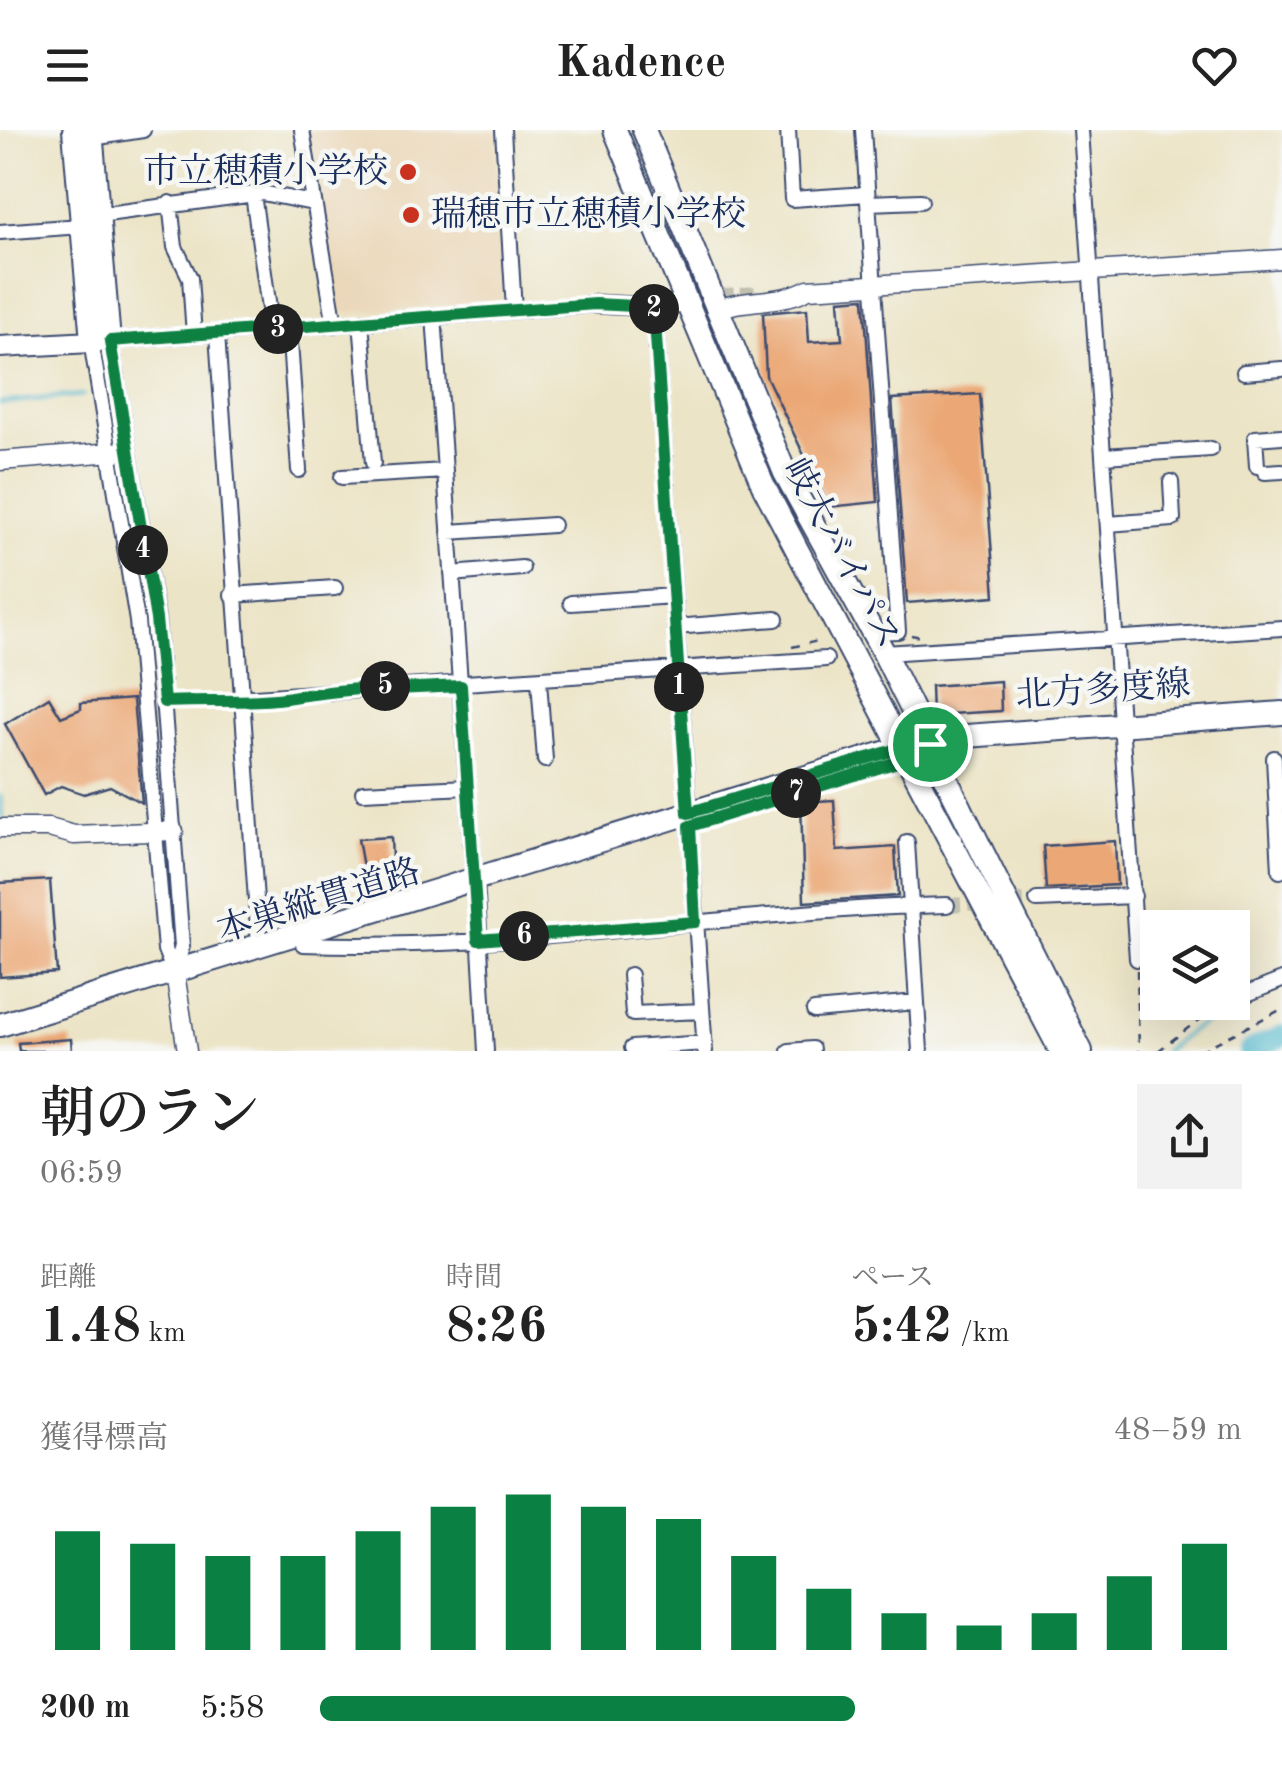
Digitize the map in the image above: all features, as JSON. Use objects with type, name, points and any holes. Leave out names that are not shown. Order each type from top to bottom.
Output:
[{"type":"main road","name":"岐大バイパス","points":[[614,130],[764,487],[907,752],[1061,1051]]},
{"type":"main road","name":"岐大バイパス","points":[[644,130],[786,473],[930,744],[1081,1051]]},
{"type":"main road","points":[[0,348],[101,341],[85,133]]},
{"type":"main road","name":"北方多度線","points":[[930,744],[966,736],[1282,713]]},
{"type":"main road","name":"本巣縦貫道路","points":[[0,1036],[176,977],[259,944],[476,884],[930,744]]},
{"type":"main road","name":"本巣縦貫道路","points":[[0,1025],[302,944],[476,884]]},
{"type":"street","points":[[85,133],[142,130]]},
{"type":"street","points":[[302,130],[335,324]]},
{"type":"street","points":[[502,130],[514,310]]},
{"type":"street","points":[[788,130],[792,199],[922,200]]},
{"type":"street","points":[[863,130],[898,630],[878,643]]},
{"type":"street","points":[[1082,130],[1137,959]]},
{"type":"street","points":[[0,232],[90,220],[170,203],[253,194],[313,202]]},
{"type":"street","points":[[253,194],[270,316],[268,330]]},
{"type":"street","points":[[170,203],[175,247],[190,278],[194,335]]},
{"type":"street","points":[[757,293],[1282,258]]},
{"type":"street","points":[[716,310],[733,303],[790,298],[808,290]]},
{"type":"street","points":[[101,341],[595,304],[687,303]]},
{"type":"street","points":[[632,1048],[705,1047],[676,627],[646,304]]},
{"type":"street","points":[[434,316],[486,1051]]},
{"type":"street","points":[[361,322],[372,463]]},
{"type":"street","points":[[289,328],[299,470]]},
{"type":"street","points":[[217,334],[232,596],[259,944]]},
{"type":"street","points":[[101,341],[126,450],[156,619],[164,702],[164,950],[176,977],[186,1051]]},
{"type":"street","points":[[101,341],[106,453],[136,621],[164,831]]},
{"type":"street","points":[[1244,372],[1282,369]]},
{"type":"street","points":[[1282,436],[1255,438],[1261,469],[1282,472]]},
{"type":"street","points":[[1104,456],[1212,448]]},
{"type":"street","points":[[0,461],[126,450]]},
{"type":"street","points":[[342,478],[445,471]]},
{"type":"street","points":[[1108,524],[1173,519],[1171,482]]},
{"type":"street","points":[[449,532],[553,524]]},
{"type":"street","points":[[452,574],[522,568]]},
{"type":"street","points":[[232,596],[336,588]]},
{"type":"street","points":[[570,604],[673,596]]},
{"type":"street","points":[[676,627],[776,620]]},
{"type":"street","points":[[878,643],[1116,638],[1282,628]]},
{"type":"street","points":[[240,698],[303,696],[328,690],[366,692],[388,686],[396,689],[539,681],[594,677],[602,672],[636,675],[826,659]]},
{"type":"street","points":[[539,681],[545,760]]},
{"type":"street","points":[[1274,758],[1280,871]]},
{"type":"street","points":[[363,792],[468,787]]},
{"type":"street","points":[[0,828],[50,828],[74,835],[164,831]]},
{"type":"street","points":[[907,842],[920,1051]]},
{"type":"street","points":[[1037,900],[1134,896]]},
{"type":"street","points":[[302,944],[369,946],[478,940],[947,905]]},
{"type":"street","points":[[630,975],[633,1014],[702,1011]]},
{"type":"street","points":[[1250,993],[1282,980]]},
{"type":"street","points":[[814,1011],[917,1002]]},
{"type":"street","points":[[789,1051],[812,1049]]},
{"type":"path","points":[[164,702],[240,698]]},
{"type":"path","points":[[1137,959],[1138,1051]]},
{"type":"path","points":[[1200,1051],[1282,1009]]},
{"type":"path","points":[[1158,1051],[1200,1020]]},
{"type":"shaded area","name":"瑞穂市立穂積小学校","points":[[308,130],[495,130],[505,301],[340,314]]},
{"type":"building","points":[[864,298],[878,502],[829,507],[766,376],[763,313],[807,309],[809,342],[842,340],[839,300]]},
{"type":"building","points":[[980,394],[995,596],[907,603],[892,399]]},
{"type":"building","points":[[1000,681],[1001,711],[932,715],[931,686]]},
{"type":"building","points":[[49,697],[61,717],[81,709],[81,703],[133,699],[142,803],[110,786],[84,794],[61,786],[44,795],[5,724]]},
{"type":"building","points":[[834,800],[837,851],[895,847],[898,896],[804,902],[801,802]]},
{"type":"building","points":[[391,837],[393,883],[366,884],[358,839]]},
{"type":"building","points":[[1115,841],[1117,885],[1046,889],[1043,846]]},
{"type":"building","points":[[50,880],[57,973],[0,977],[0,883]]},
{"type":"building","points":[[71,1039],[72,1051],[19,1051],[18,1043]]},
{"type":"waterway","points":[[0,403],[83,395]]},
{"type":"waterway","points":[[0,796],[2,819]]},
{"type":"waterway","points":[[1164,1051],[1211,1020]]},
{"type":"waterway","points":[[1250,1051],[1282,1036]]},
{"type":"tunnel","points":[[678,298],[757,293]]},
{"type":"tunnel","points":[[947,905],[1037,900]]},
{"type":"place","name":"市立穂積小学校","points":[[408,172]]},
{"type":"place","name":"瑞穂市立穂積小学校","points":[[411,215]]},
{"type":"route","points":[[595,304],[654,307],[688,813],[904,747],[930,744],[910,758],[690,826],[695,922],[478,940],[461,686],[374,686],[366,692],[328,690],[310,691],[303,696],[164,702],[156,619],[110,341],[595,304]]}]
